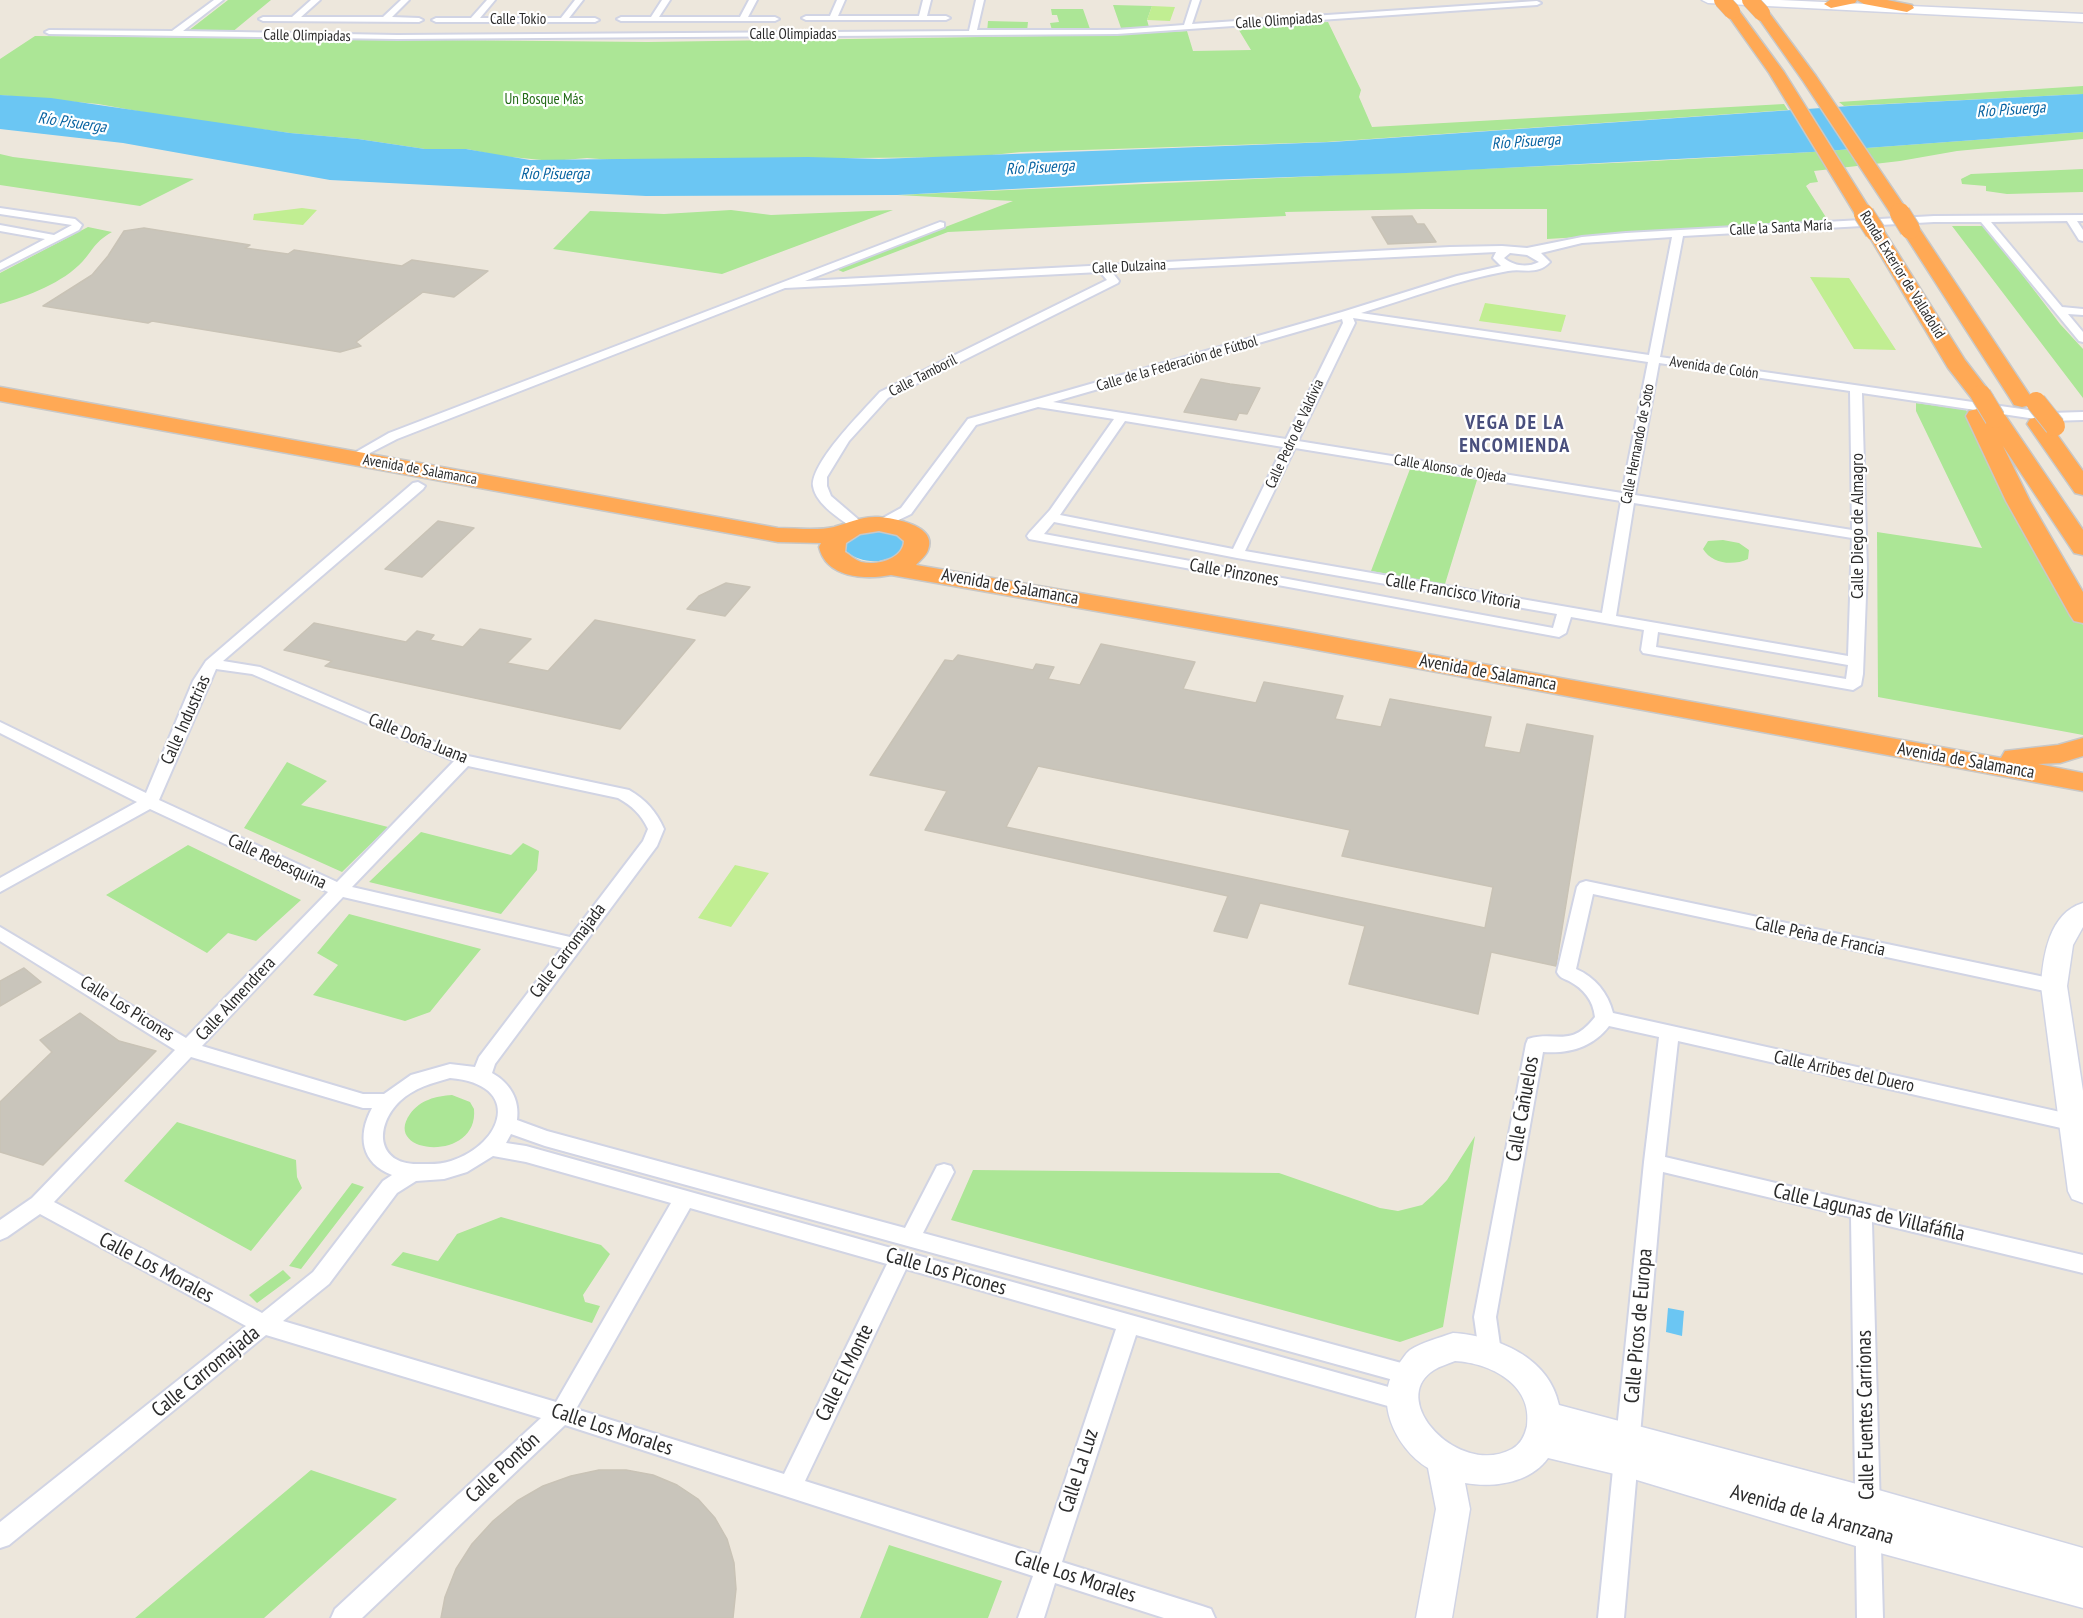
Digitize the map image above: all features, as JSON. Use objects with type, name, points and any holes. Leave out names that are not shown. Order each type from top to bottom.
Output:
[{"type":"highway","name":"Ronda Exterior de Valladolid","points":[[1750,0],[1810,79],[2008,377],[2038,413],[2083,488]]},
{"type":"highway","points":[[1831,4],[1850,0]]},
{"type":"highway","points":[[1862,2],[1907,8]]},
{"type":"highway","name":"Ronda Exterior de Valladolid","points":[[1727,6],[1782,82],[1956,363],[1980,406],[2083,548]]},
{"type":"highway","name":"Avenida de Salamanca","points":[[0,394],[778,535],[853,535],[897,525],[912,531],[932,558],[960,566],[2015,757],[2081,779]]},
{"type":"highway","name":"Avenida de Salamanca","points":[[0,402],[853,535]]},
{"type":"highway","points":[[1980,406],[2018,501],[2083,615]]},
{"type":"highway","points":[[2038,413],[2083,459]]},
{"type":"highway","points":[[892,568],[911,558],[912,531]]},
{"type":"highway","name":"Avenida de Salamanca","points":[[853,535],[849,567],[869,570],[892,568],[2081,779]]},
{"type":"highway","points":[[2015,757],[2060,754],[2083,747]]},
{"type":"street","points":[[174,34],[219,0]]},
{"type":"street","points":[[294,19],[316,0]]},
{"type":"street","points":[[384,20],[405,0]]},
{"type":"street","name":"Calle Tokio","points":[[472,20],[491,0]]},
{"type":"street","name":"Calle Tokio","points":[[563,20],[579,0]]},
{"type":"street","points":[[653,19],[666,0]]},
{"type":"street","points":[[743,19],[753,0]]},
{"type":"street","points":[[833,18],[841,0]]},
{"type":"street","points":[[922,18],[927,0]]},
{"type":"street","points":[[972,34],[980,0]]},
{"type":"street","points":[[1188,27],[1196,0]]},
{"type":"street","points":[[1709,0],[1862,2],[1924,11]]},
{"type":"street","points":[[1709,0],[2026,16],[2083,15]]},
{"type":"street","points":[[1750,0],[1831,4],[1862,2]]},
{"type":"street","name":"Calle Olimpiadas","points":[[49,32],[397,37],[1117,32],[1537,3]]},
{"type":"street","points":[[1907,8],[2083,15]]},
{"type":"street","points":[[806,18],[946,18]]},
{"type":"street","points":[[263,19],[419,20]]},
{"type":"street","points":[[621,20],[775,19]]},
{"type":"street","name":"Calle Tokio","points":[[436,20],[596,20]]},
{"type":"street","points":[[0,211],[75,222],[75,228],[0,267]]},
{"type":"street","points":[[1983,218],[2083,339]]},
{"type":"street","name":"Calle la Santa María","points":[[1507,250],[1530,251],[1582,240],[1626,236],[1983,218],[2083,218]]},
{"type":"street","points":[[2070,218],[2083,238]]},
{"type":"street","points":[[362,452],[393,436],[940,225]]},
{"type":"street","points":[[0,228],[56,238]]},
{"type":"street","name":"Calle Hernando de Soto","points":[[1608,620],[1628,496],[1678,234]]},
{"type":"street","points":[[1530,251],[1545,259],[1552,248]]},
{"type":"street","name":"Calle Dulzaina","points":[[1473,250],[1512,267]]},
{"type":"street","name":"Calle Dulzaina","points":[[786,285],[1507,250]]},
{"type":"street","name":"Calle de la Federación de Fútbol","points":[[1487,271],[1499,260],[1500,254],[1507,250]]},
{"type":"street","name":"Calle de la Federación de Fútbol","points":[[912,531],[972,422],[1041,404],[1487,271],[1512,267],[1539,267],[1545,259]]},
{"type":"street","name":"Calle Tamboril","points":[[853,535],[824,496],[819,483],[823,468],[884,395],[1133,272],[1133,267]]},
{"type":"street","points":[[1102,268],[1114,281]]},
{"type":"street","points":[[2060,310],[2083,312]]},
{"type":"street","name":"Avenida de Colón","points":[[1346,314],[2049,417],[2083,416]]},
{"type":"street","name":"Calle Pedro de Valdivia","points":[[1237,554],[1349,323],[1346,314]]},
{"type":"street","name":"Calle Diego de Almagro","points":[[1855,662],[1859,535],[1856,389]]},
{"type":"street","name":"Calle Alonso de Ojeda","points":[[1041,404],[1628,496],[1859,535]]},
{"type":"street","name":"Calle Pinzones","points":[[1122,417],[1051,518],[1034,536],[1559,633],[1565,612]]},
{"type":"street","name":"Calle Industrias","points":[[150,802],[201,681],[212,664],[418,486]]},
{"type":"street","name":"Calle Francisco Vitoria","points":[[1051,518],[1237,554],[1855,662]]},
{"type":"street","points":[[1652,627],[1648,650],[1852,685],[1855,662]]},
{"type":"street","name":"Calle Doña Juana","points":[[212,664],[255,670],[464,760],[623,794],[642,804],[651,817],[656,829],[651,842]]},
{"type":"street","name":"Calle Rebesquina","points":[[0,727],[150,802],[339,890],[573,944]]},
{"type":"street","name":"Calle Almendrera","points":[[0,1231],[39,1204],[464,760]]},
{"type":"street","points":[[0,886],[150,802]]},
{"type":"street","name":"Calle Carromajada","points":[[478,1070],[651,842]]},
{"type":"street","name":"Calle Peña de Francia","points":[[1605,1018],[1604,1006],[1594,992],[1578,976],[1566,972],[1586,887],[2054,986]]},
{"type":"street","points":[[2083,912],[2061,937],[2054,986],[2078,1124],[2083,1191]]},
{"type":"street","name":"Calle Los Picones","points":[[0,933],[189,1048],[375,1106]]},
{"type":"street","name":"Calle Arribes del Duero","points":[[1605,1018],[2078,1124]]},
{"type":"street","name":"Calle Cañuelos","points":[[1477,1349],[1485,1317],[1535,1044],[1572,1045],[1590,1036],[1605,1018]]},
{"type":"street","name":"Calle Picos de Europa","points":[[1611,1618],[1654,1162],[1669,1034]]},
{"type":"street","points":[[478,1070],[501,1090],[507,1102],[506,1125],[489,1148],[462,1166],[446,1171],[399,1176],[378,1155],[373,1146],[371,1136],[375,1106],[406,1085],[421,1078],[450,1071],[478,1070]]},
{"type":"street","name":"Calle Los Picones","points":[[506,1125],[545,1138],[910,1238],[1405,1387]]},
{"type":"street","name":"Calle Los Picones","points":[[489,1148],[526,1154],[1128,1325],[1405,1387]]},
{"type":"street","name":"Calle Lagunas de Villafáfila","points":[[1654,1162],[2083,1264]]},
{"type":"street","points":[[910,1238],[944,1172]]},
{"type":"street","name":"Calle Carromajada","points":[[0,1537],[321,1278],[399,1176]]},
{"type":"street","name":"Calle Pontón","points":[[344,1618],[561,1414],[684,1200]]},
{"type":"street","name":"Calle Los Morales","points":[[39,1204],[264,1325],[561,1414],[1202,1618]]},
{"type":"street","name":"Calle Fuentes Carrionas","points":[[1861,1211],[1870,1618]]},
{"type":"street","name":"Calle El Monte","points":[[790,1487],[900,1259]]},
{"type":"street","name":"Calle La Luz","points":[[1031,1618],[1128,1325]]},
{"type":"street","points":[[1477,1349],[1516,1366],[1529,1379],[1539,1395],[1542,1428],[1532,1453],[1521,1462],[1504,1469],[1477,1471],[1444,1461],[1422,1444],[1405,1416],[1405,1387],[1420,1359],[1434,1351],[1477,1349]]},
{"type":"street","name":"Avenida de la Aranzana","points":[[1542,1428],[1868,1518],[2083,1591]]},
{"type":"street","points":[[1434,1618],[1453,1509],[1444,1461]]},
{"type":"street","points":[[1453,1509],[1477,1471]]},
{"type":"street","name":"Avenida de la Aranzana","points":[[1868,1518],[2083,1565]]},
{"type":"green space","points":[[228,0],[271,0],[231,33],[188,31]]},
{"type":"green space","points":[[1113,5],[1152,6],[1147,20],[1149,27],[1121,28]]},
{"type":"green space","points":[[1152,6],[1175,7],[1170,21],[1147,20]]},
{"type":"green space","points":[[1051,9],[1083,9],[1090,29],[1052,30],[1050,23],[1059,22],[1057,15],[1052,15]]},
{"type":"green space","points":[[988,21],[1028,22],[1027,31],[987,32]]},
{"type":"green space","name":"Un Bosque Más","points":[[1328,22],[1361,90],[1359,97],[1372,127],[1784,104],[1788,110],[1326,142],[1021,152],[972,157],[612,160],[587,158],[552,161],[501,156],[467,149],[425,149],[358,139],[290,133],[171,117],[98,104],[0,95],[0,59],[35,36],[648,42],[1117,35],[1187,31],[1193,51],[1251,50],[1237,27]]},
{"type":"green space","points":[[2083,86],[2083,94],[1844,106],[1839,102]]},
{"type":"green space","points":[[2083,132],[2083,139],[1957,151],[1900,161],[1814,171],[1818,182],[1806,186],[1829,222],[1547,239],[1547,209],[1285,212],[1286,216],[948,232],[843,272],[836,269],[1013,201],[897,195],[1635,162],[1812,152]]},
{"type":"green space","points":[[0,154],[194,179],[140,206],[0,185]]},
{"type":"green space","points":[[2083,169],[2083,192],[2007,194],[1986,191],[1986,186],[1962,184],[1961,179],[1971,174]]},
{"type":"green space","points":[[302,208],[317,210],[303,225],[253,220],[254,214]]},
{"type":"green space","points":[[731,210],[771,215],[893,210],[722,274],[553,249],[590,211],[664,214]]},
{"type":"green space","points":[[1952,226],[1985,226],[2060,324],[2083,349],[2083,398]]},
{"type":"green space","points":[[88,227],[112,232],[66,276],[33,293],[0,304],[0,273]]},
{"type":"green space","points":[[1810,277],[1849,278],[1896,350],[1854,349]]},
{"type":"green space","points":[[1485,303],[1566,315],[1561,332],[1479,321]]},
{"type":"green space","points":[[1916,403],[1966,410],[2083,625],[2083,735],[1878,697],[1877,532],[1982,548],[1916,411]]},
{"type":"green space","points":[[1410,469],[1477,480],[1445,584],[1371,571]]},
{"type":"green space","points":[[1723,540],[1739,543],[1749,550],[1748,559],[1730,563],[1717,561],[1703,549],[1708,541]]},
{"type":"green space","points":[[287,762],[327,781],[301,805],[388,827],[342,872],[244,828]]},
{"type":"green space","points":[[421,832],[511,855],[523,843],[539,851],[537,870],[501,914],[369,882]]},
{"type":"green space","points":[[188,845],[301,900],[256,941],[228,933],[207,953],[106,895]]},
{"type":"green space","points":[[735,865],[769,873],[731,927],[698,918]]},
{"type":"green space","points":[[349,914],[481,949],[430,1012],[405,1021],[313,995],[338,965],[317,953]]},
{"type":"green space","points":[[452,1095],[470,1102],[474,1109],[471,1126],[462,1138],[448,1145],[433,1147],[419,1145],[408,1138],[405,1128],[414,1109],[429,1100]]},
{"type":"green space","points":[[177,1122],[296,1160],[297,1177],[302,1188],[251,1251],[124,1181]]},
{"type":"green space","points":[[1475,1136],[1443,1327],[1400,1342],[951,1220],[973,1170],[1279,1173],[1380,1208],[1398,1211],[1422,1205],[1433,1195],[1447,1180]]},
{"type":"green space","points":[[352,1183],[364,1187],[301,1269],[289,1266]]},
{"type":"green space","points":[[501,1217],[601,1245],[610,1254],[583,1295],[585,1302],[600,1306],[592,1323],[391,1265],[403,1252],[438,1261],[457,1234]]},
{"type":"green space","points":[[283,1270],[291,1278],[257,1303],[249,1295]]},
{"type":"green space","points":[[311,1470],[397,1499],[264,1618],[135,1618]]},
{"type":"green space","points":[[889,1545],[1002,1581],[988,1618],[860,1618]]},
{"type":"water","name":"Río Pisuerga","points":[[2083,94],[2083,132],[1812,152],[1406,173],[1147,182],[897,195],[646,196],[330,180],[123,143],[0,129],[0,95],[51,98],[290,133],[358,139],[425,149],[466,149],[530,160],[808,157],[879,159],[1332,142],[1850,106]]},
{"type":"water","points":[[869,530],[894,533],[905,544],[894,556],[878,561],[861,559],[846,551],[846,544],[854,535]]},
{"type":"water","points":[[1668,1308],[1684,1311],[1682,1336],[1666,1332]]},
{"type":"building","points":[[1412,216],[1417,224],[1424,224],[1436,242],[1388,244],[1372,217]]},
{"type":"building","points":[[144,228],[250,245],[245,248],[288,254],[294,250],[402,266],[412,260],[488,271],[454,297],[423,292],[356,342],[361,346],[340,352],[152,321],[148,323],[43,306],[92,275],[124,231]]},
{"type":"building","points":[[1201,379],[1260,388],[1247,414],[1239,413],[1236,420],[1184,412]]},
{"type":"building","points":[[438,521],[474,528],[422,577],[385,569]]},
{"type":"building","points":[[726,583],[750,587],[725,616],[687,609],[699,596]]},
{"type":"building","points":[[595,620],[695,640],[620,729],[325,666],[332,661],[284,650],[314,623],[406,642],[417,631],[434,635],[430,640],[463,647],[480,629],[531,639],[507,663],[548,671]]},
{"type":"building","points":[[1101,644],[1195,662],[1183,689],[1256,703],[1264,682],[1343,696],[1335,719],[1381,727],[1390,699],[1491,717],[1484,747],[1520,753],[1527,724],[1593,736],[1556,966],[1491,952],[1478,1014],[1349,984],[1365,926],[1260,903],[1247,938],[1214,931],[1228,896],[925,830],[947,791],[870,775],[945,660],[953,661],[958,655],[1033,670],[1036,664],[1054,667],[1048,679],[1080,685]],"holes":[[[1038,766],[1350,830],[1342,856],[1493,887],[1485,928],[1006,827]]]},
{"type":"building","points":[[24,968],[41,982],[0,1006],[0,981]]},
{"type":"building","points":[[80,1013],[119,1041],[156,1051],[43,1165],[0,1152],[0,1102],[52,1052],[40,1040]]},
{"type":"building","points":[[599,1470],[626,1470],[653,1475],[677,1485],[698,1499],[715,1518],[727,1539],[734,1563],[736,1589],[733,1618],[441,1618],[445,1597],[456,1569],[472,1544],[493,1521],[517,1501],[543,1486],[571,1476]]},
{"type":"district","name":"VEGA DE LA ENCOMIENDA","points":[[1515,434]]}]
